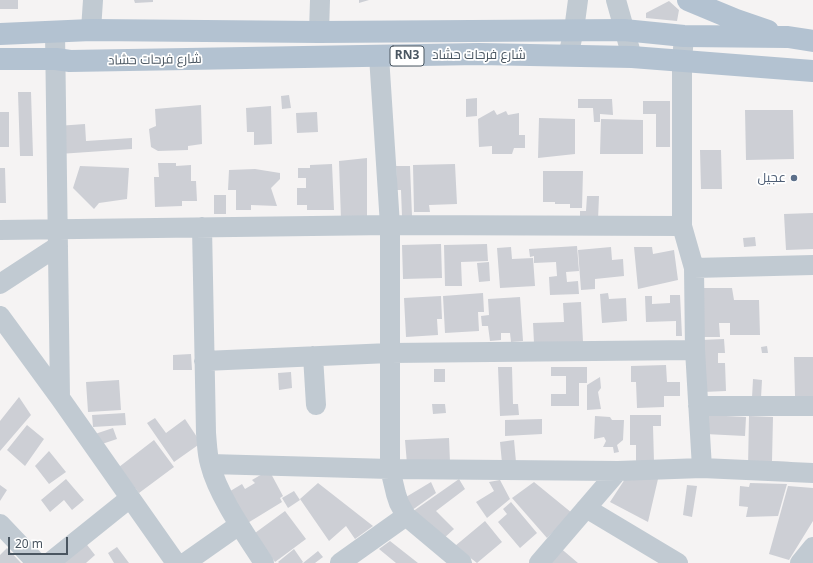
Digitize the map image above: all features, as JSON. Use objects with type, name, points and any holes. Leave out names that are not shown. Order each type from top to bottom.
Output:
[{"type":"main road","points":[[688,0],[736,20],[788,37]]},
{"type":"main road","name":"شارع فرحات حشاد","points":[[0,34],[91,30],[319,32],[624,30],[684,36],[788,37],[813,41]]},
{"type":"main road","name":"شارع فرحات حشاد","points":[[0,59],[56,59],[70,61],[479,54],[632,57],[813,71]]},
{"type":"street","points":[[91,30],[93,0]]},
{"type":"street","points":[[319,32],[320,0]]},
{"type":"street","points":[[568,56],[574,30],[578,0]]},
{"type":"street","points":[[616,0],[632,57]]},
{"type":"street","points":[[56,32],[60,398]]},
{"type":"street","points":[[684,36],[682,61],[682,226],[694,268],[695,350],[702,468]]},
{"type":"street","points":[[379,56],[390,225],[390,469],[399,503],[406,516],[462,563]]},
{"type":"street","points":[[0,230],[58,238],[202,227],[390,225],[682,226]]},
{"type":"street","points":[[202,227],[206,433],[210,464],[217,484],[239,525],[264,563]]},
{"type":"street","points":[[0,284],[58,238]]},
{"type":"street","points":[[694,268],[813,265]]},
{"type":"street","points":[[0,316],[60,398],[176,563]]},
{"type":"street","points":[[204,361],[390,353],[695,350]]},
{"type":"street","points":[[313,356],[316,405]]},
{"type":"street","points":[[698,406],[813,406]]},
{"type":"street","points":[[210,464],[390,469],[618,471],[702,468],[813,473]]},
{"type":"street","points":[[539,563],[618,471]]},
{"type":"street","points":[[49,563],[130,498]]},
{"type":"street","points":[[586,508],[678,563]]},
{"type":"street","points":[[340,563],[406,516]]},
{"type":"street","points":[[0,524],[37,563]]},
{"type":"street","points":[[185,563],[239,525]]},
{"type":"street","points":[[800,563],[813,547]]},
{"type":"building","points":[[0,0],[18,0],[18,9],[0,9]]},
{"type":"building","points":[[134,0],[153,0],[153,2],[135,3]]},
{"type":"building","points":[[359,0],[369,0],[359,3]]},
{"type":"building","points":[[669,1],[679,10],[677,21],[646,18],[646,13]]},
{"type":"building","points":[[18,92],[31,92],[33,156],[20,156]]},
{"type":"building","points":[[289,95],[291,108],[282,109],[281,96]]},
{"type":"building","points":[[477,98],[477,116],[466,117],[466,99]]},
{"type":"building","points":[[578,99],[612,99],[613,115],[600,114],[600,122],[594,122],[593,108],[578,108]]},
{"type":"building","points":[[643,101],[670,101],[670,147],[656,147],[656,114],[643,114]]},
{"type":"building","points":[[201,105],[202,144],[188,146],[188,150],[158,151],[151,147],[149,129],[156,126],[155,109]]},
{"type":"building","points":[[271,106],[272,144],[254,145],[254,132],[247,132],[246,108]]},
{"type":"building","points":[[494,110],[497,115],[506,111],[508,115],[519,113],[519,135],[525,135],[525,148],[514,148],[512,154],[492,154],[492,146],[479,147],[478,119]]},
{"type":"building","points":[[745,110],[793,110],[794,159],[746,160]]},
{"type":"building","points":[[0,112],[9,112],[9,147],[0,147]]},
{"type":"building","points":[[317,112],[318,132],[297,133],[296,113]]},
{"type":"building","points":[[539,118],[575,119],[575,154],[538,158]]},
{"type":"building","points":[[601,119],[643,120],[643,154],[600,154]]},
{"type":"building","points":[[85,124],[86,141],[132,138],[132,149],[59,154],[57,126]]},
{"type":"building","points":[[700,150],[721,150],[722,189],[701,189]]},
{"type":"building","points":[[367,158],[367,220],[341,220],[339,161]]},
{"type":"building","points":[[158,163],[176,163],[176,166],[191,165],[191,181],[196,181],[197,201],[182,201],[182,206],[155,207],[154,177],[159,177]]},
{"type":"building","points":[[332,164],[334,210],[307,210],[307,205],[297,205],[297,188],[306,188],[306,178],[298,178],[298,168],[310,168],[310,165]]},
{"type":"building","points":[[455,164],[457,204],[429,205],[430,212],[414,212],[413,165]]},
{"type":"building","points":[[80,166],[129,168],[127,199],[99,203],[94,209],[73,188]]},
{"type":"building","points":[[396,166],[410,166],[412,216],[402,217],[401,190],[397,190]]},
{"type":"building","points":[[0,168],[5,168],[6,203],[0,203]]},
{"type":"building","points":[[255,169],[280,173],[280,179],[271,188],[277,206],[251,205],[251,210],[236,210],[236,190],[228,190],[229,170]]},
{"type":"building","points":[[543,171],[583,171],[582,208],[570,208],[570,204],[543,202]]},
{"type":"building","points":[[214,195],[226,195],[226,214],[214,214]]},
{"type":"building","points":[[587,196],[599,196],[598,220],[580,219],[580,211],[586,211]]},
{"type":"building","points":[[813,213],[813,249],[786,250],[784,214]]},
{"type":"building","points":[[755,237],[756,246],[744,247],[743,238]]},
{"type":"building","points":[[441,244],[442,278],[403,279],[402,245]]},
{"type":"building","points":[[487,244],[488,261],[461,262],[462,286],[445,286],[444,245]]},
{"type":"building","points":[[577,246],[579,271],[566,272],[567,282],[578,281],[579,294],[550,295],[549,277],[557,276],[556,262],[534,263],[534,256],[530,257],[529,249]]},
{"type":"building","points":[[511,247],[512,259],[533,258],[535,286],[500,288],[497,248]]},
{"type":"building","points":[[611,247],[612,260],[623,259],[624,276],[595,279],[595,289],[581,290],[578,250]]},
{"type":"building","points":[[634,247],[652,247],[653,254],[674,250],[678,280],[638,289]]},
{"type":"building","points":[[489,262],[490,281],[479,282],[477,263]]},
{"type":"building","points":[[703,288],[732,288],[734,300],[759,300],[760,335],[730,335],[730,323],[719,323],[720,337],[704,337]]},
{"type":"building","points":[[483,293],[484,312],[478,312],[479,331],[445,333],[443,296]]},
{"type":"building","points":[[608,293],[609,299],[626,298],[627,321],[602,323],[600,294]]},
{"type":"building","points":[[670,295],[680,295],[682,336],[676,336],[676,321],[646,322],[645,296],[652,296],[652,304],[670,303]]},
{"type":"building","points":[[441,296],[442,319],[437,319],[438,335],[406,337],[404,298]]},
{"type":"building","points":[[520,297],[523,341],[511,342],[510,333],[501,333],[501,340],[490,341],[488,326],[482,326],[481,316],[489,315],[488,299]]},
{"type":"building","points":[[581,302],[583,342],[534,343],[533,323],[564,322],[563,303]]},
{"type":"building","points":[[724,339],[725,353],[718,353],[718,363],[725,363],[726,391],[703,392],[701,340]]},
{"type":"building","points":[[767,346],[768,353],[762,353],[761,347]]},
{"type":"building","points":[[191,354],[192,370],[173,370],[173,355]]},
{"type":"building","points":[[794,357],[813,357],[813,396],[795,396]]},
{"type":"building","points":[[666,365],[667,382],[680,382],[680,396],[664,396],[664,407],[637,408],[636,382],[631,382],[631,366]]},
{"type":"building","points":[[498,367],[512,367],[513,404],[518,404],[519,415],[500,416]]},
{"type":"building","points":[[551,367],[587,367],[587,383],[579,383],[579,406],[551,406],[551,394],[566,394],[566,376],[551,376]]},
{"type":"building","points":[[434,369],[445,369],[445,382],[434,382]]},
{"type":"building","points":[[291,372],[292,388],[279,390],[278,373]]},
{"type":"building","points":[[600,377],[601,388],[598,392],[601,409],[587,410],[587,385]]},
{"type":"building","points":[[753,379],[762,380],[761,398],[752,398]]},
{"type":"building","points":[[119,380],[121,410],[88,412],[86,382]]},
{"type":"building","points":[[19,397],[31,415],[0,451],[0,421]]},
{"type":"building","points":[[432,404],[445,404],[446,413],[433,414]]},
{"type":"building","points":[[125,413],[126,425],[93,427],[92,415]]},
{"type":"building","points":[[630,415],[661,415],[661,426],[653,426],[654,462],[636,462],[636,445],[630,445]]},
{"type":"building","points":[[706,415],[746,417],[745,436],[705,434]]},
{"type":"building","points":[[595,416],[610,417],[612,420],[624,420],[623,440],[617,445],[619,452],[614,453],[613,447],[603,447],[606,441],[604,437],[594,439]]},
{"type":"building","points":[[749,416],[773,417],[772,461],[792,462],[791,469],[748,467]]},
{"type":"building","points":[[155,418],[166,433],[185,419],[201,443],[174,462],[147,423]]},
{"type":"building","points":[[542,419],[542,434],[505,436],[505,420]]},
{"type":"building","points":[[27,425],[44,439],[25,466],[7,450]]},
{"type":"building","points":[[113,428],[117,439],[96,446],[92,435]]},
{"type":"building","points":[[449,438],[450,462],[407,464],[405,440]]},
{"type":"building","points":[[154,440],[174,467],[139,493],[119,467]]},
{"type":"building","points":[[514,440],[516,462],[502,463],[500,442]]},
{"type":"building","points":[[49,451],[66,472],[49,484],[35,466]]},
{"type":"building","points":[[269,470],[283,496],[280,498],[282,502],[246,524],[227,493],[242,484],[245,489],[255,483],[252,480]]},
{"type":"building","points":[[66,479],[84,500],[72,510],[64,500],[50,512],[41,500]]},
{"type":"building","points":[[459,479],[465,489],[436,511],[454,529],[443,539],[412,512]]},
{"type":"building","points":[[625,479],[658,479],[648,522],[610,502]]},
{"type":"building","points":[[500,480],[510,499],[487,518],[476,502],[494,491],[489,482]]},
{"type":"building","points":[[431,482],[436,493],[408,513],[401,500]]},
{"type":"building","points":[[534,482],[572,513],[547,538],[512,498]]},
{"type":"building","points":[[318,483],[373,526],[355,539],[346,526],[329,541],[300,499]]},
{"type":"building","points":[[750,483],[787,484],[778,516],[746,517],[748,507],[739,506],[740,486],[749,487]]},
{"type":"building","points":[[0,485],[7,490],[0,501]]},
{"type":"building","points":[[687,485],[697,486],[692,517],[683,515]]},
{"type":"building","points":[[788,486],[813,488],[813,521],[789,560],[769,554]]},
{"type":"building","points":[[294,491],[300,500],[288,508],[282,498]]},
{"type":"building","points":[[511,502],[537,533],[520,548],[498,522],[507,514],[503,509]]},
{"type":"building","points":[[285,511],[306,539],[275,562],[255,533]]},
{"type":"building","points":[[485,521],[502,542],[477,563],[455,546]]},
{"type":"building","points":[[84,541],[95,555],[86,563],[58,563]]},
{"type":"building","points":[[390,541],[418,563],[396,563],[379,549]]},
{"type":"building","points":[[558,546],[578,563],[542,563]]},
{"type":"building","points":[[117,547],[129,563],[114,563],[108,553]]},
{"type":"building","points":[[7,548],[21,563],[0,563],[0,555]]},
{"type":"building","points":[[294,549],[303,562],[302,563],[278,562]]},
{"type":"building","points":[[318,551],[323,557],[315,563],[303,563]]},
{"type":"place","name":"عجيل","points":[[794,178]]}]
